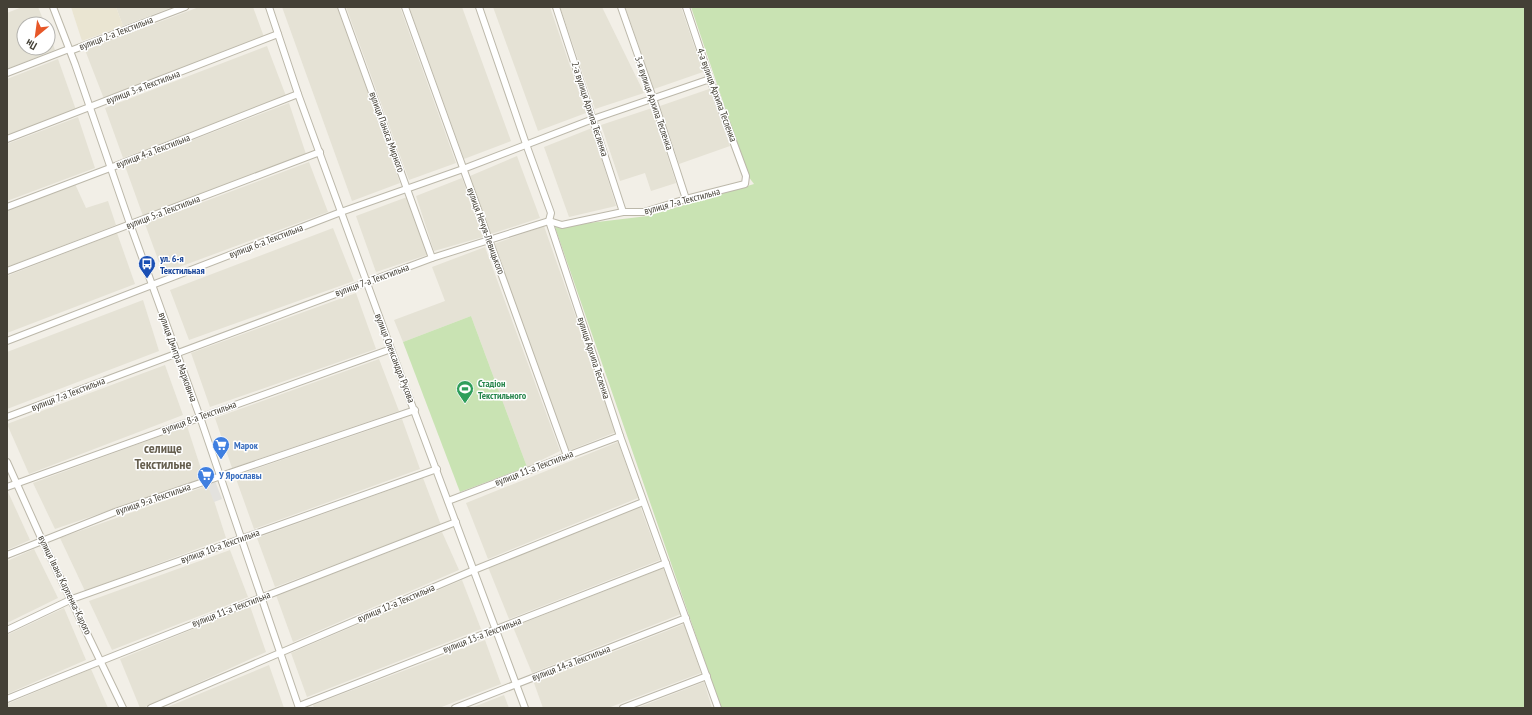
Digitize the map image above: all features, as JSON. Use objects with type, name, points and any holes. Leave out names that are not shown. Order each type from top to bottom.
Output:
[{"type":"street","name":"вулиця Дмитра Марковича","points":[[53,7],[91,108],[110,168],[200,417],[299,707]]},
{"type":"street","name":"вулиця 2-а Текстильна","points":[[7,73],[185,7]]},
{"type":"street","name":"вулиця Олександра Русова","points":[[269,7],[298,94],[391,349],[525,708]]},
{"type":"street","name":"вулиця Панаса Мирного","points":[[342,7],[432,258]]},
{"type":"street","name":"вулиця Нечуя-Левицького","points":[[405,7],[567,456]]},
{"type":"street","name":"вулиця Архипа Тесленка","points":[[479,7],[551,213],[549,221],[620,436],[718,708]]},
{"type":"street","name":"2-а вулиця Архипа Тесленка","points":[[556,7],[623,212]]},
{"type":"street","name":"3-я вулиця Архипа Тесленка","points":[[621,7],[686,199]]},
{"type":"street","name":"4-а вулиця Архипа Тесленка","points":[[686,7],[746,176],[745,184]]},
{"type":"street","name":"вулиця 3-я Текстильна","points":[[7,140],[278,34]]},
{"type":"street","name":"вулиця 6-а Текстильна","points":[[7,341],[341,212],[463,169],[593,118],[710,78]]},
{"type":"street","name":"вулиця 4-а Текстильна","points":[[7,207],[298,94]]},
{"type":"street","name":"вулиця 5-а Текстильна","points":[[7,271],[320,152]]},
{"type":"street","name":"вулиця 7-а Текстильна","points":[[7,417],[432,258],[488,240],[549,221],[562,225],[623,212],[644,212],[686,199],[745,184]]},
{"type":"street","name":"вулиця 8-а Текстильна","points":[[7,487],[391,349]]},
{"type":"street","name":"вулиця 9-а Текстильна","points":[[7,555],[115,512],[415,410]]},
{"type":"street","name":"вулиця 11-а Текстильна","points":[[448,501],[620,436]]},
{"type":"street","name":"вулиця Івана Карпенка-Карого","points":[[7,462],[42,540],[72,599],[123,708]]},
{"type":"street","name":"вулиця 10-а Текстильна","points":[[7,630],[72,599],[437,469]]},
{"type":"street","name":"вулиця 12-а Текстильна","points":[[151,708],[474,570],[643,502]]},
{"type":"street","name":"вулиця 11-а Текстильна","points":[[7,699],[100,660],[262,596],[456,522]]},
{"type":"street","name":"вулиця 13-а Текстильна","points":[[299,707],[666,563]]},
{"type":"street","name":"вулиця 14-а Текстильна","points":[[455,708],[686,618]]},
{"type":"street","points":[[623,708],[707,676]]},
{"type":"shaded area","points":[[22,7],[38,7],[42,16],[16,16],[16,56],[40,56],[7,69],[7,13]]},
{"type":"shaded area","points":[[71,7],[116,7],[123,26],[82,41]]},
{"type":"shaded area","points":[[116,7],[173,7],[123,26]]},
{"type":"shaded area","points":[[199,7],[253,7],[264,37],[104,99],[85,50]]},
{"type":"shaded area","points":[[282,7],[338,7],[400,183],[352,201]]},
{"type":"shaded area","points":[[346,7],[400,7],[456,163],[409,180]]},
{"type":"shaded area","points":[[409,7],[462,7],[511,141],[464,159]]},
{"type":"shaded area","points":[[493,7],[550,7],[586,113],[538,131]]},
{"type":"shaded area","points":[[560,7],[602,7],[644,93],[595,109]]},
{"type":"shaded area","points":[[625,7],[681,7],[703,72],[654,89]]},
{"type":"shaded area","points":[[267,46],[286,96],[123,158],[105,108]]},
{"type":"shaded area","points":[[58,59],[76,110],[7,136],[7,79]]},
{"type":"shaded area","points":[[709,89],[730,146],[679,164],[660,106]]},
{"type":"shaded area","points":[[289,103],[306,154],[143,216],[125,166]]},
{"type":"shaded area","points":[[652,108],[676,183],[651,191],[645,173],[620,181],[601,125]]},
{"type":"shaded area","points":[[78,117],[95,168],[7,201],[7,144]]},
{"type":"shaded area","points":[[592,128],[616,206],[569,217],[544,147]]},
{"type":"shaded area","points":[[517,156],[540,218],[491,234],[470,176]]},
{"type":"shaded area","points":[[309,162],[328,212],[163,273],[145,224]]},
{"type":"shaded area","points":[[462,178],[483,237],[434,251],[416,196]]},
{"type":"shaded area","points":[[75,184],[86,208],[108,201],[116,225],[7,267],[7,210]]},
{"type":"shaded area","points":[[407,197],[427,255],[376,272],[356,216]]},
{"type":"shaded area","points":[[544,226],[616,432],[568,451],[494,244]]},
{"type":"shaded area","points":[[333,228],[354,281],[189,340],[170,290]]},
{"type":"shaded area","points":[[117,233],[135,284],[7,333],[7,276]]},
{"type":"shaded area","points":[[485,247],[560,451],[527,467],[471,316],[403,342],[394,320],[445,301],[432,267]]},
{"type":"shaded area","points":[[356,293],[376,349],[210,407],[191,353]]},
{"type":"shaded area","points":[[143,300],[159,351],[7,409],[7,352]]},
{"type":"shaded area","points":[[379,359],[399,411],[232,468],[215,418]]},
{"type":"shaded area","points":[[165,365],[183,415],[29,474],[7,424]]},
{"type":"shaded area","points":[[402,419],[420,469],[254,529],[235,476]]},
{"type":"shaded area","points":[[187,426],[204,478],[55,529],[33,483]]},
{"type":"shaded area","points":[[618,442],[638,498],[488,559],[466,503]]},
{"type":"shaded area","points":[[423,478],[441,525],[275,587],[257,538]]},
{"type":"shaded area","points":[[215,481],[222,499],[214,502],[207,484]]},
{"type":"shaded area","points":[[209,485],[226,538],[85,591],[60,538]]},
{"type":"shaded area","points":[[8,492],[30,540],[7,550],[7,493]]},
{"type":"shaded area","points":[[640,506],[660,560],[509,619],[488,567]]},
{"type":"shaded area","points":[[442,532],[459,570],[293,642],[276,595]]},
{"type":"shaded area","points":[[34,549],[58,598],[7,623],[7,561]]},
{"type":"shaded area","points":[[230,550],[248,597],[112,650],[89,601]]},
{"type":"shaded area","points":[[663,568],[681,614],[532,673],[513,627]]},
{"type":"shaded area","points":[[462,580],[481,629],[307,697],[291,653]]},
{"type":"shaded area","points":[[250,606],[266,652],[143,708],[140,708],[120,659]]},
{"type":"shaded area","points":[[64,608],[86,660],[7,694],[7,635]]},
{"type":"shaded area","points":[[684,624],[701,673],[608,708],[543,708],[534,683]]},
{"type":"shaded area","points":[[485,640],[501,684],[439,708],[314,708],[313,705]]},
{"type":"shaded area","points":[[269,665],[284,708],[165,708]]},
{"type":"shaded area","points":[[91,669],[108,708],[7,708],[7,704]]},
{"type":"shaded area","points":[[704,682],[712,708],[637,708]]},
{"type":"shaded area","points":[[504,695],[509,708],[471,708]]},
{"type":"green space","points":[[691,7],[1525,7],[1525,708],[721,708],[555,227],[648,216],[754,184],[748,176]]},
{"type":"green space","name":"Стадіон Текстильного","points":[[471,316],[527,467],[460,492],[403,342]]},
{"type":"place","name":"ул. 6-я Текстильная","points":[[147,279]]},
{"type":"place","name":"Стадіон Текстильного","points":[[465,404]]},
{"type":"place","name":"Марок","points":[[221,460]]},
{"type":"place","name":"У Ярославы","points":[[206,490]]},
{"type":"district","name":"селище Текстильне","points":[[163,456]]}]
